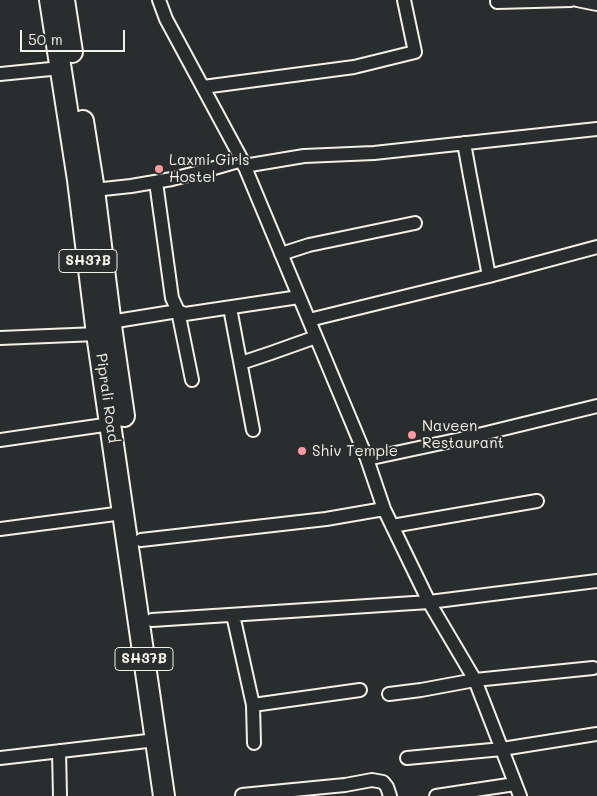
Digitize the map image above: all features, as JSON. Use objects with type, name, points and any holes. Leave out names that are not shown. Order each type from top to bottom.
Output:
[{"type":"main road","name":"Piprali Road","points":[[50,0],[78,180],[104,328],[111,424],[164,796]]},
{"type":"main road","points":[[64,0],[94,190],[104,328],[141,540],[176,796]]},
{"type":"street","points":[[159,0],[166,19],[243,163],[366,459],[384,509],[429,602],[475,680],[517,790],[436,796]]},
{"type":"street","points":[[203,87],[354,67],[415,52],[404,0]]},
{"type":"street","points":[[497,2],[571,0]]},
{"type":"street","points":[[577,0],[597,4]]},
{"type":"street","points":[[0,74],[61,68]]},
{"type":"street","points":[[94,190],[156,182],[243,163],[304,156],[374,153],[597,128]]},
{"type":"street","points":[[464,143],[490,276]]},
{"type":"street","points":[[156,182],[172,298],[178,311],[192,380]]},
{"type":"street","points":[[281,254],[309,245],[415,223]]},
{"type":"street","points":[[309,320],[597,248]]},
{"type":"street","points":[[0,338],[104,328],[178,311],[185,314],[299,297]]},
{"type":"street","points":[[230,308],[253,430]]},
{"type":"street","points":[[241,362],[271,354],[316,337]]},
{"type":"street","points":[[366,459],[470,437],[597,406]]},
{"type":"street","points":[[0,440],[111,424]]},
{"type":"street","points":[[392,526],[536,501]]},
{"type":"street","points":[[141,540],[326,519],[384,509]]},
{"type":"street","points":[[0,528],[123,512]]},
{"type":"street","points":[[152,620],[429,602],[597,581]]},
{"type":"street","points":[[232,615],[253,705],[254,743]]},
{"type":"street","points":[[390,694],[475,680],[593,668]]},
{"type":"street","points":[[253,705],[360,690]]},
{"type":"street","points":[[407,758],[502,749],[597,734]]},
{"type":"street","points":[[0,758],[156,740]]},
{"type":"street","points":[[59,751],[60,796]]},
{"type":"street","points":[[242,795],[345,790],[372,780],[383,782],[390,796]]},
{"type":"place","name":"Laxmi Girls Hostel","points":[[159,169]]},
{"type":"place","name":"Naveen Restaurant","points":[[412,435]]},
{"type":"place","name":"Shiv Temple","points":[[302,451]]}]
